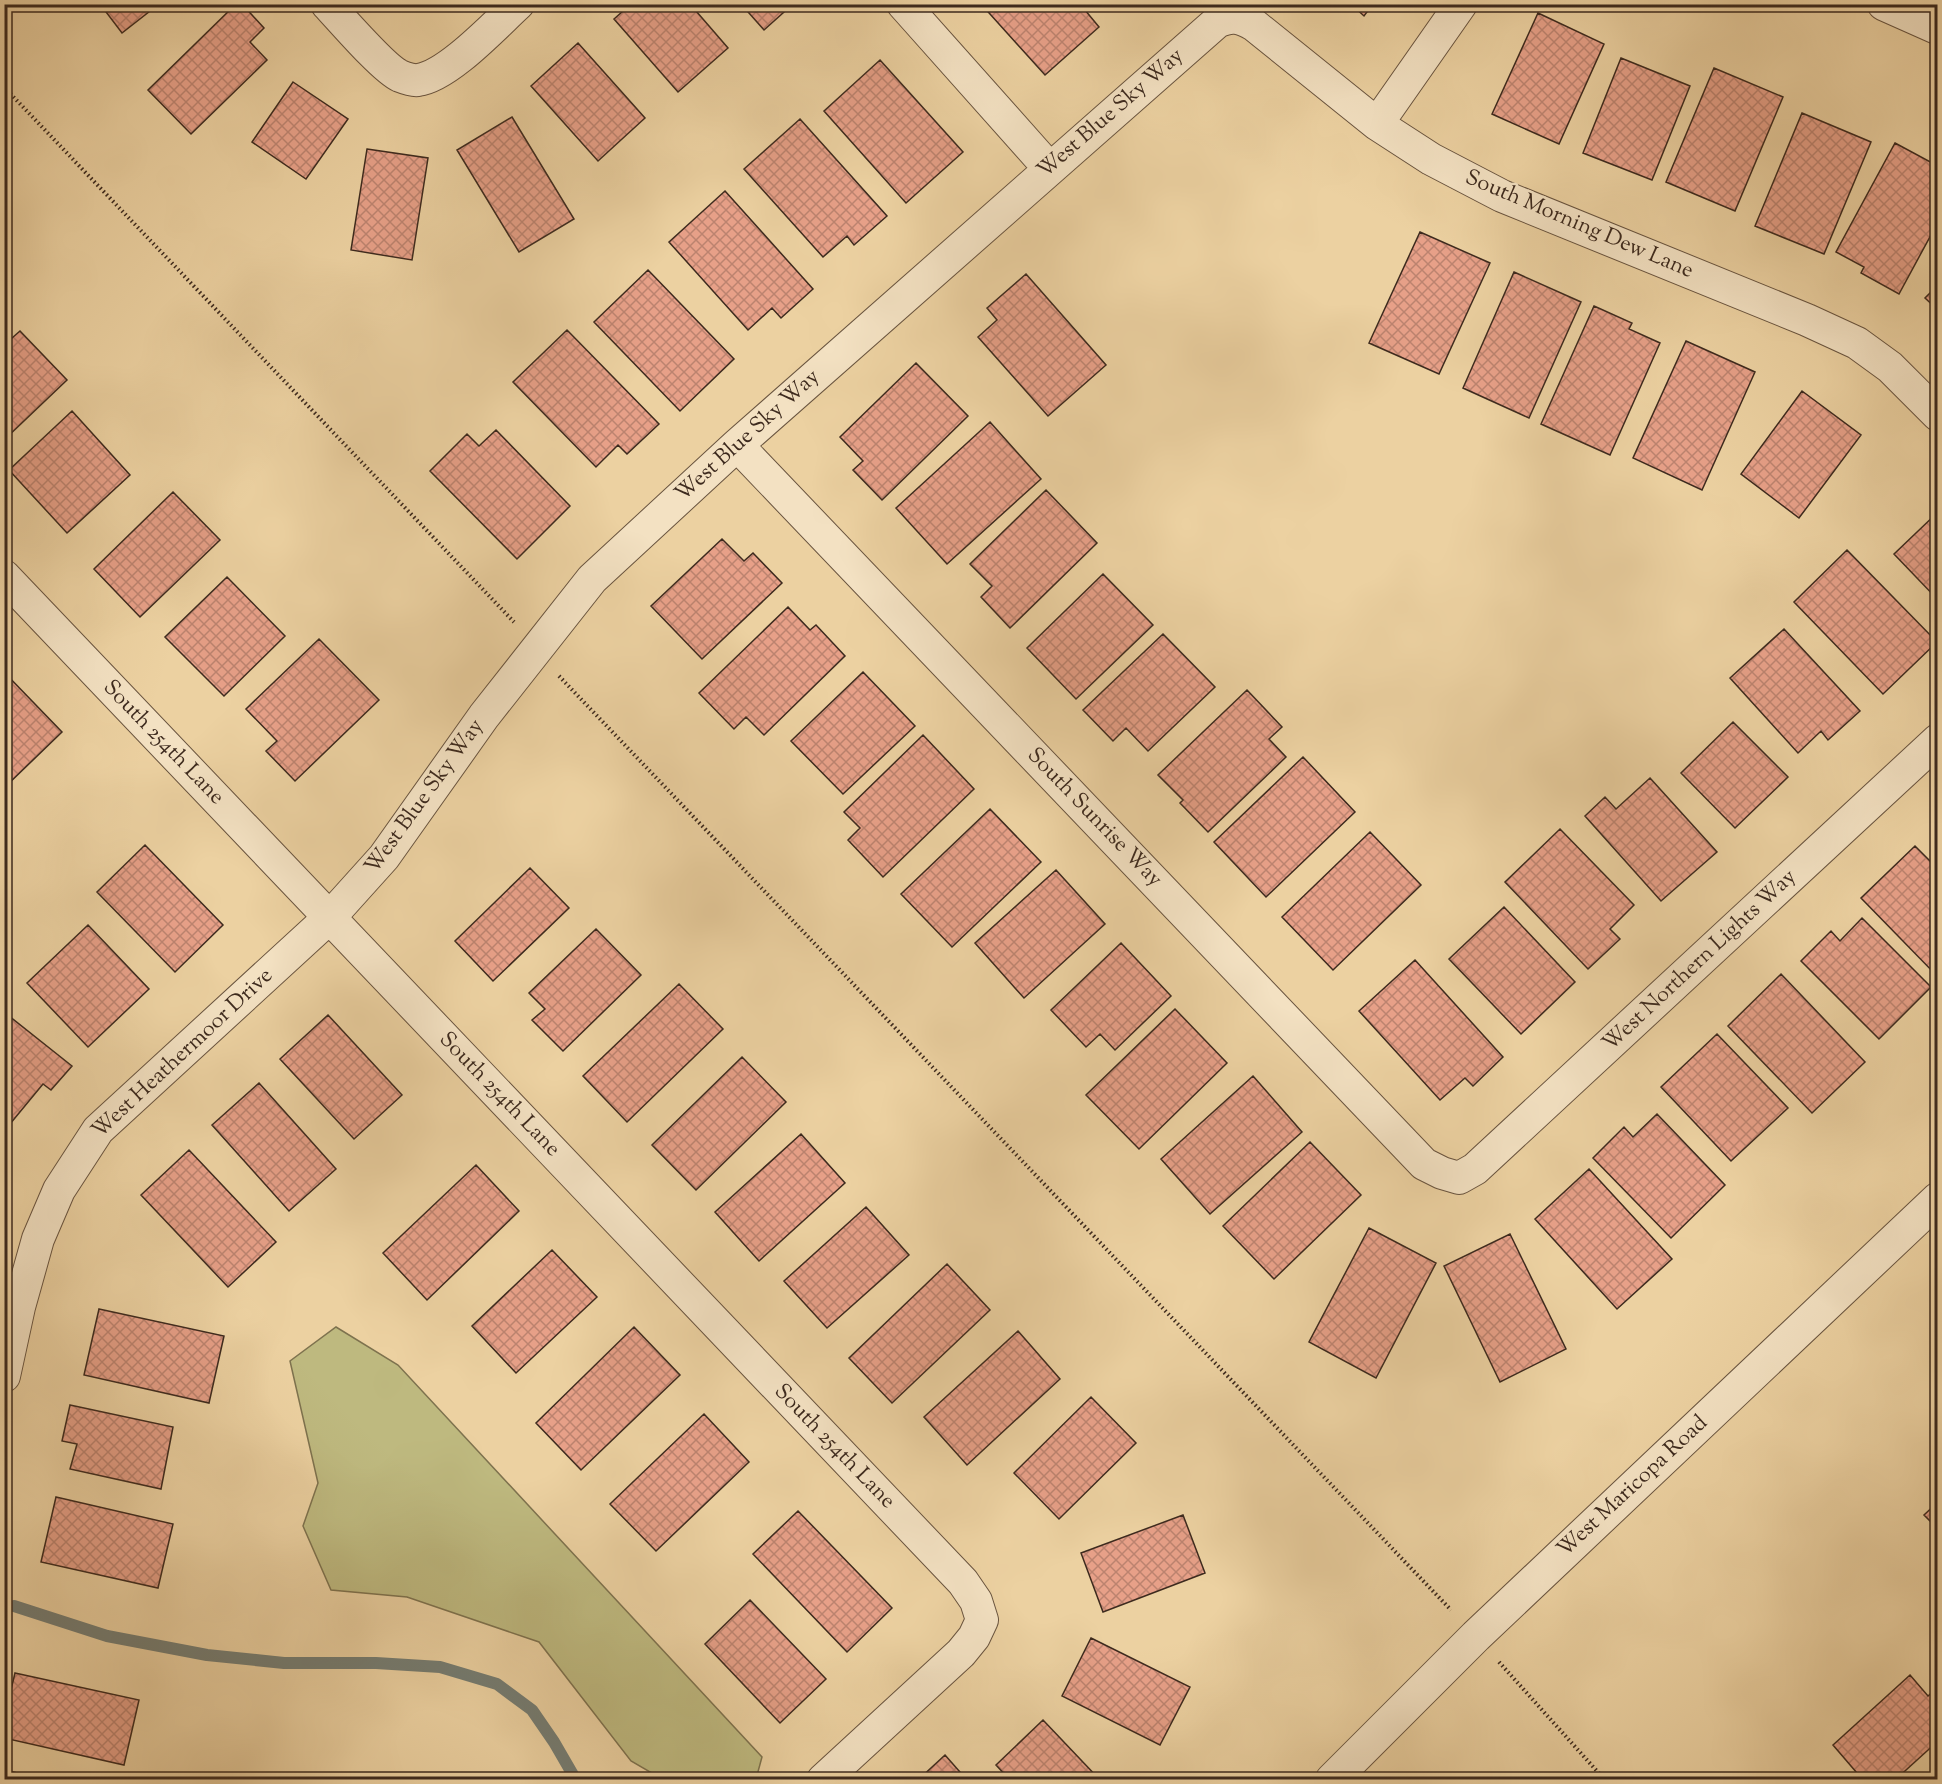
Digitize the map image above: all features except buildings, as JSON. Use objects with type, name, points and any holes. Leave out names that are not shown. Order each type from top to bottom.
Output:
[{"type":"street","points":[[327,4],[399,76],[417,81],[449,65],[518,4]]},
{"type":"street","points":[[903,4],[1049,168]]},
{"type":"street","points":[[1377,124],[1461,4]]},
{"type":"street","points":[[1884,4],[1938,28]]},
{"type":"street","name":"West Blue Sky Way","points":[[330,917],[384,857],[484,716],[592,579],[737,445],[1049,168],[1217,22],[1229,16]]},
{"type":"street","name":"South Morning Dew Lane","points":[[1229,16],[1241,18],[1254,25],[1377,124],[1431,159],[1502,196],[1807,320],[1857,343],[1890,367],[1938,415]]},
{"type":"street","name":"South Sunrise Way","points":[[737,445],[1424,1164],[1459,1178]]},
{"type":"street","name":"South 254th Lane","points":[[4,576],[963,1582],[976,1601],[982,1620],[974,1637],[961,1653],[823,1779]]},
{"type":"street","name":"West Northern Lights Way","points":[[1459,1178],[1475,1169],[1938,740]]},
{"type":"street","name":"West Heathermoor Drive","points":[[4,1376],[19,1307],[38,1239],[59,1190],[98,1130],[330,917]]},
{"type":"street","name":"West Maricopa Road","points":[[1332,1779],[1476,1636],[1938,1199]]},
{"type":"path","points":[[4,87],[511,618],[534,651],[1476,1636],[1605,1779]]},
{"type":"shaded area","points":[[336,1327],[398,1365],[762,1757],[756,1779],[662,1779],[631,1761],[539,1642],[407,1597],[331,1590],[303,1526],[318,1483],[290,1361]]},
{"type":"waterway","points":[[14,1606],[107,1636],[207,1655],[284,1663],[376,1663],[440,1667],[497,1684],[532,1710],[576,1780]]}]
